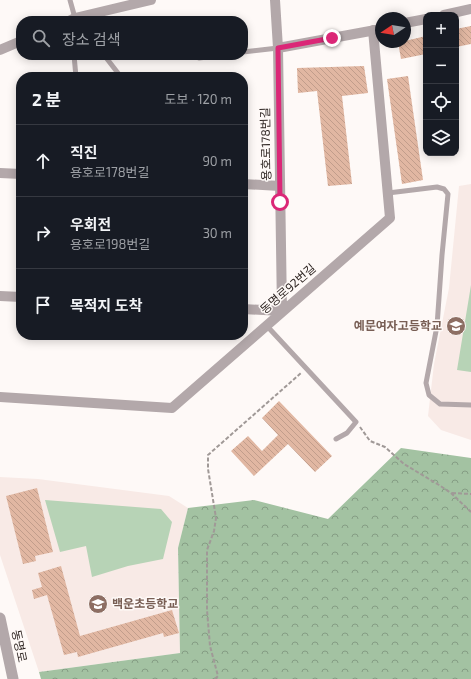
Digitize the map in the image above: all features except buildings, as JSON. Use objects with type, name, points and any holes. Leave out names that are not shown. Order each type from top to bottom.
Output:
[{"type":"street","points":[[89,16],[152,0]]},
{"type":"street","name":"용호로178번길","points":[[275,0],[278,48],[282,311]]},
{"type":"street","points":[[458,12],[471,9]]},
{"type":"street","points":[[411,22],[423,20]]},
{"type":"street","points":[[278,48],[375,29]]},
{"type":"street","points":[[0,50],[16,43]]},
{"type":"street","name":"동명로92번길","points":[[0,396],[172,408],[390,218],[378,48]]},
{"type":"street","points":[[0,173],[16,174]]},
{"type":"street","points":[[248,184],[280,186]]},
{"type":"street","points":[[0,296],[16,298]]},
{"type":"street","points":[[248,309],[282,311]]},
{"type":"street","name":"동명로","points":[[0,618],[13,679]]},
{"type":"lane","points":[[70,0],[72,16]]},
{"type":"lane","points":[[248,51],[278,48]]},
{"type":"lane","points":[[74,60],[76,72]]},
{"type":"lane","points":[[108,60],[117,72]]},
{"type":"lane","points":[[388,193],[438,187],[444,188],[448,194],[437,326],[426,383],[429,395],[440,404],[471,405]]},
{"type":"lane","points":[[266,325],[356,422],[347,433],[336,439]]},
{"type":"path","points":[[215,679],[218,676],[210,646],[207,610],[208,550],[214,531],[216,518],[208,469],[208,455],[306,368]]},
{"type":"path","points":[[356,422],[370,441],[385,447],[404,464],[451,493],[471,512]]},
{"type":"path","points":[[451,493],[471,494]]},
{"type":"shaded area","name":"예문여자고등학교","points":[[471,184],[471,440],[441,430],[428,416],[434,364],[449,288],[459,186]]},
{"type":"shaded area","name":"백운초등학교","points":[[0,477],[38,479],[169,496],[188,508],[178,548],[180,653],[39,672],[0,555]]},
{"type":"green space","points":[[471,285],[471,372],[457,370]]},
{"type":"green space","points":[[401,448],[471,458],[471,679],[41,679],[39,672],[180,653],[178,548],[188,508],[254,500],[328,519]]},
{"type":"green space","points":[[45,500],[161,509],[172,522],[163,559],[128,566],[92,577],[86,546],[60,552]]},
{"type":"place","name":"예문여자고등학교","points":[[456,326]]},
{"type":"place","name":"백운초등학교","points":[[98,604]]},
{"type":"route","points":[[280,202],[278,48],[332,38]]}]
